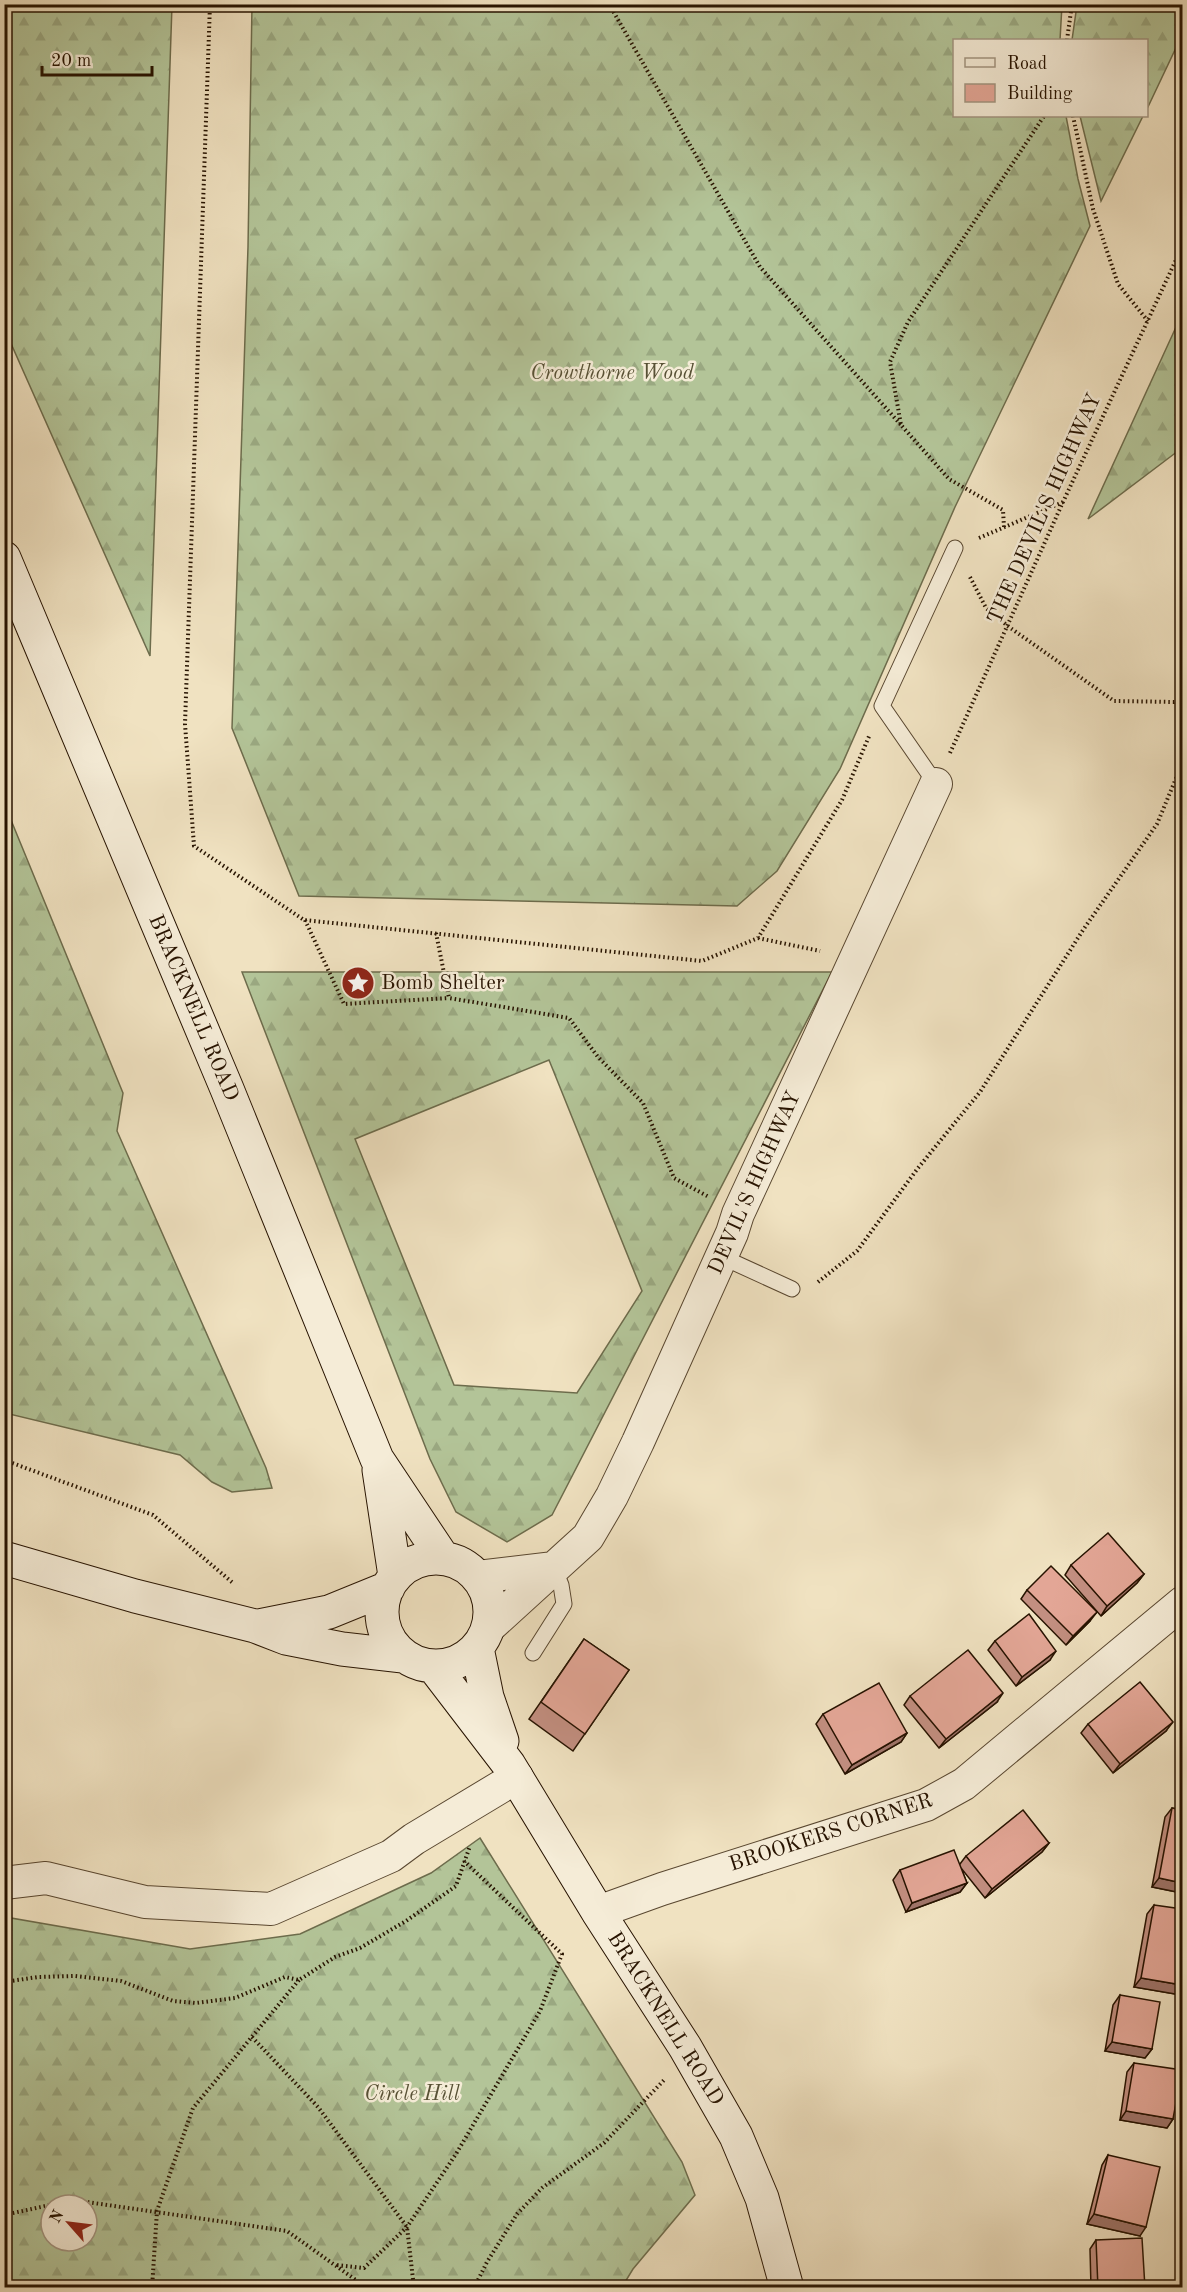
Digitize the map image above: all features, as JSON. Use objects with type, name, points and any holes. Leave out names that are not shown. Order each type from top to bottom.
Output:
[{"type":"main road","name":"BRACKNELL ROAD","points":[[4,558],[227,1089],[377,1460],[443,1558]]},
{"type":"main road","name":"BRACKNELL ROAD","points":[[377,1460],[392,1582]]},
{"type":"main road","points":[[4,1558],[135,1596],[255,1626],[285,1638],[317,1645],[403,1656],[434,1667],[449,1665],[464,1659],[483,1638],[490,1610],[487,1593],[478,1577],[468,1568],[443,1558],[425,1559],[409,1565],[392,1582],[329,1612],[255,1626]]},
{"type":"main road","points":[[392,1582],[382,1606],[383,1624],[390,1642],[403,1656]]},
{"type":"main road","name":"BRACKNELL ROAD","points":[[483,1638],[487,1697],[513,1771]]},
{"type":"main road","name":"BRACKNELL ROAD","points":[[434,1667],[513,1771],[598,1912],[685,2047],[736,2136],[762,2198],[788,2288]]},
{"type":"street","name":"DEVIL'S HIGHWAY","points":[[483,1638],[588,1537],[612,1496],[722,1257],[738,1214],[936,784]]},
{"type":"street","points":[[478,1577],[554,1568]]},
{"type":"street","name":"BROOKERS CORNER","points":[[598,1912],[662,1889],[926,1805],[964,1784],[1182,1603]]},
{"type":"street","points":[[4,1883],[46,1878],[145,1902],[271,1909],[391,1857],[414,1839],[487,1794],[513,1771]]},
{"type":"lane","points":[[936,784],[882,706],[955,548]]},
{"type":"lane","points":[[722,1257],[792,1289]]},
{"type":"lane","points":[[533,1653],[564,1604],[561,1585],[554,1568]]},
{"type":"path","points":[[210,4],[185,724],[194,846],[304,920],[702,961],[758,938],[856,958]]},
{"type":"path","points":[[609,4],[760,267],[949,479],[1003,510],[1004,527]]},
{"type":"path","points":[[1067,39],[1072,4]]},
{"type":"path","points":[[901,425],[890,362],[908,322],[1043,117]]},
{"type":"path","points":[[1073,117],[1093,209],[1118,284],[1148,321]]},
{"type":"path","name":"THE DEVIL'S HIGHWAY","points":[[936,784],[1182,247]]},
{"type":"path","points":[[1064,502],[955,548],[986,608],[1009,627],[1114,701],[1176,702]]},
{"type":"path","points":[[1176,702],[1182,693]]},
{"type":"path","points":[[1176,702],[1182,712]]},
{"type":"path","points":[[758,938],[842,800],[882,706]]},
{"type":"path","points":[[792,1289],[820,1281],[857,1251],[918,1168],[980,1092],[1083,930],[1157,824],[1182,764]]},
{"type":"path","points":[[304,920],[344,1004],[449,998],[569,1018],[598,1057],[643,1103],[674,1178],[738,1214]]},
{"type":"path","points":[[436,933],[449,998]]},
{"type":"path","points":[[4,1460],[153,1515],[239,1588]]},
{"type":"path","points":[[152,2288],[157,2211],[193,2108],[299,1980],[335,1957],[360,1948],[406,1921],[456,1886],[487,1794]]},
{"type":"path","points":[[337,2265],[364,2268],[407,2227],[456,2154],[540,2011],[562,1954],[464,1861]]},
{"type":"path","points":[[4,1982],[38,1977],[87,1977],[122,1981],[173,2001],[196,2003],[235,1998],[285,1977],[299,1980]]},
{"type":"path","points":[[252,2037],[318,2107],[407,2227],[414,2288]]},
{"type":"path","points":[[474,2288],[487,2262],[517,2214],[542,2188],[604,2143],[669,2075]]},
{"type":"path","points":[[4,2215],[74,2200],[287,2231],[367,2288]]},
{"type":"green space","points":[[4,5],[172,5],[150,656],[5,330]]},
{"type":"green space","name":"Crowthorne Wood","points":[[252,5],[1062,5],[1060,39],[953,39],[953,117],[1066,117],[1090,226],[955,507],[840,769],[777,871],[737,906],[299,896],[232,728],[248,247]]},
{"type":"green space","points":[[1077,5],[1182,5],[1182,35],[1148,107],[1148,39],[1072,39]]},
{"type":"green space","points":[[1080,117],[1143,117],[1101,201]]},
{"type":"green space","points":[[1182,314],[1182,448],[1088,519]]},
{"type":"green space","points":[[4,803],[123,1093],[117,1131],[266,1468],[272,1488],[232,1492],[212,1482],[180,1455],[5,1413]]},
{"type":"green space","points":[[242,972],[832,972],[552,1515],[507,1542],[456,1512],[430,1459]],"holes":[[[549,1060],[642,1291],[577,1393],[454,1385],[355,1139]]]},
{"type":"green space","name":"Circle Hill","points":[[480,1838],[682,2162],[695,2195],[633,2269],[622,2287],[5,2287],[5,1917],[190,1949],[300,1934],[431,1873]]},
{"type":"building","points":[[1108,1533],[1144,1574],[1107,1606],[1071,1565]]},
{"type":"building","points":[[1051,1566],[1097,1612],[1073,1636],[1027,1590]]},
{"type":"building","points":[[1029,1614],[1056,1651],[1022,1677],[995,1641]]},
{"type":"building","points":[[584,1639],[629,1670],[585,1734],[541,1702]]},
{"type":"building","points":[[968,1650],[1003,1693],[946,1739],[910,1696]]},
{"type":"building","points":[[1140,1682],[1173,1722],[1120,1764],[1088,1724]]},
{"type":"building","points":[[879,1683],[907,1733],[852,1765],[823,1714]]},
{"type":"building","points":[[1172,1808],[1182,1810],[1182,1883],[1159,1878]]},
{"type":"building","points":[[1023,1810],[1049,1843],[992,1889],[966,1856]]},
{"type":"building","points":[[954,1850],[967,1883],[912,1903],[900,1870]]},
{"type":"building","points":[[1154,1905],[1182,1909],[1182,1985],[1141,1978]]},
{"type":"building","points":[[1120,1995],[1160,2002],[1152,2049],[1112,2042]]},
{"type":"building","points":[[1134,2063],[1182,2070],[1173,2119],[1126,2111]]},
{"type":"building","points":[[1108,2155],[1160,2167],[1146,2227],[1094,2214]]},
{"type":"building","points":[[1142,2238],[1145,2288],[1098,2288],[1096,2240]]},
{"type":"place","name":"Bomb Shelter","points":[[358,983]]}]
